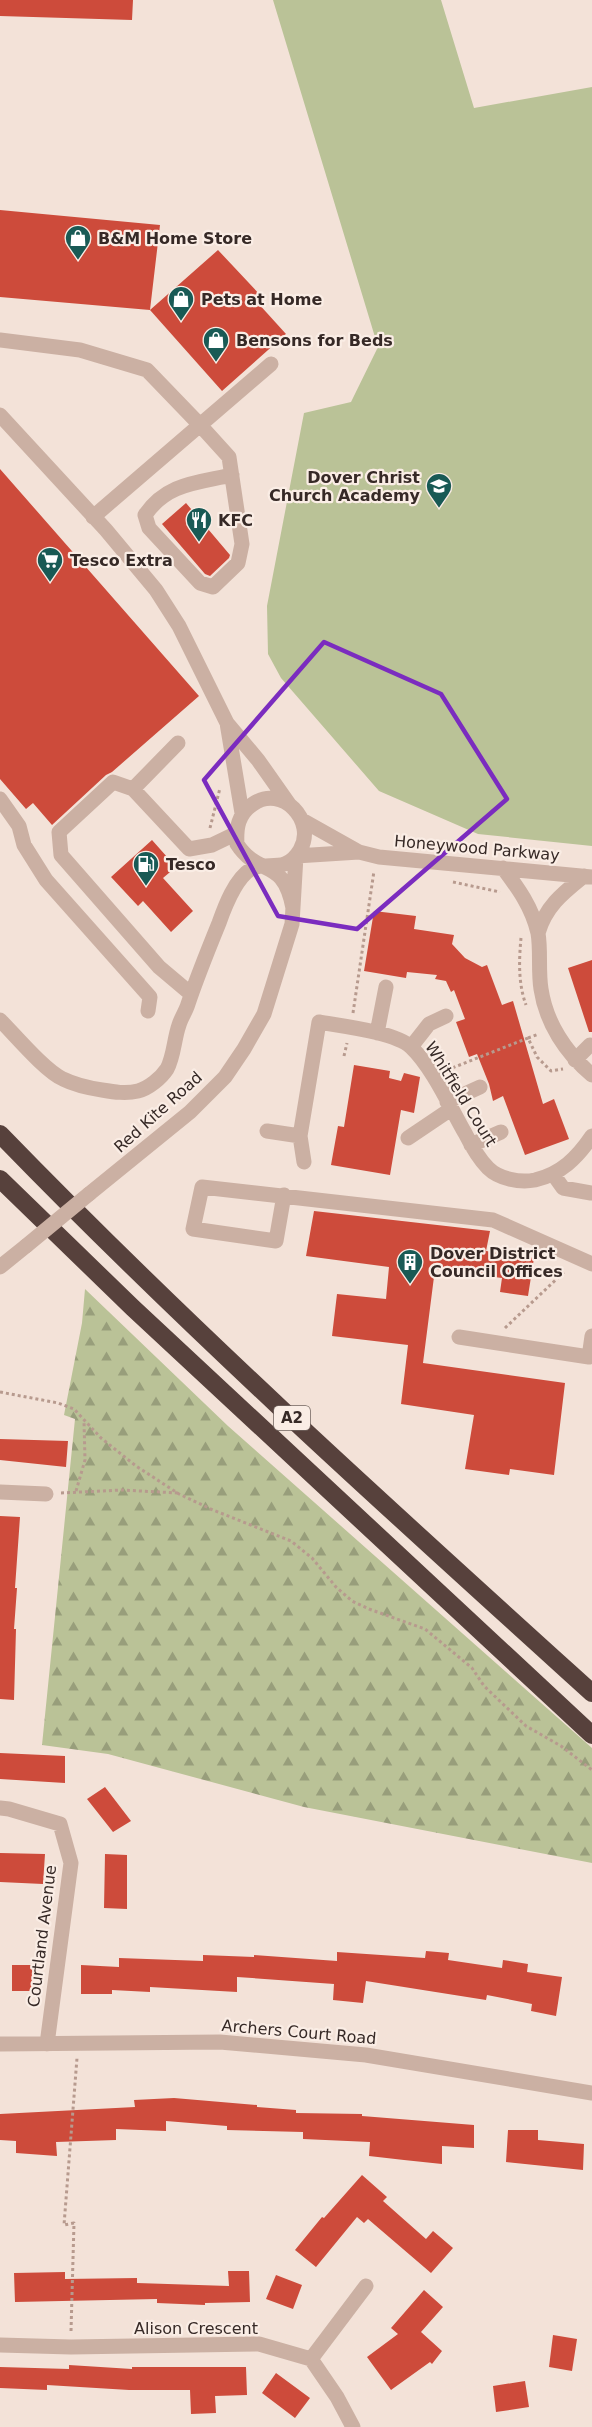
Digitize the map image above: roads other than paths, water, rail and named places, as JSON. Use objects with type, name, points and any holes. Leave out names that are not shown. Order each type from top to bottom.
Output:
[{"type":"highway","name":"A2","points":[[0,1134],[154,1289],[359,1481],[592,1693]]},
{"type":"highway","name":"A2","points":[[0,1179],[133,1308],[592,1735]]},
{"type":"street","points":[[0,340],[80,350],[147,370],[230,457],[242,544],[238,563],[213,587],[200,584],[149,528],[145,515],[173,488],[232,475]]},
{"type":"street","points":[[93,517],[271,364]]},
{"type":"street","points":[[0,415],[156,590],[179,626],[227,723],[258,760],[289,804],[297,811],[302,820],[304,839],[296,856],[288,862],[252,868],[242,878],[226,906],[179,1024],[167,1068],[155,1082],[139,1091],[119,1093],[83,1087],[62,1078],[0,1020]]},
{"type":"street","points":[[227,723],[242,813],[237,844],[250,860],[268,867]]},
{"type":"street","points":[[133,789],[178,743]]},
{"type":"street","points":[[191,994],[159,967],[61,855],[59,832],[112,782],[133,789],[189,849],[212,845],[237,833]]},
{"type":"street","points":[[242,813],[261,799],[280,800],[289,804]]},
{"type":"street","points":[[0,800],[18,826],[24,845],[46,880],[150,997],[148,1011]]},
{"type":"street","name":"Honeywood Parkway","points":[[302,820],[359,852],[379,857],[588,877]]},
{"type":"street","name":"Honeywood Parkway","points":[[296,856],[359,852]]},
{"type":"street","name":"Red Kite Road","points":[[0,1267],[182,1119],[225,1077],[264,1014],[292,924],[296,856]]},
{"type":"street","name":"Red Kite Road","points":[[268,867],[286,882],[293,908]]},
{"type":"street","points":[[503,868],[525,897],[538,933],[541,989],[551,1024],[575,1060],[592,1075]]},
{"type":"street","points":[[538,933],[544,915],[555,900],[588,877]]},
{"type":"street","points":[[376,1033],[386,987]]},
{"type":"street","points":[[411,1047],[429,1024],[446,1016]]},
{"type":"street","name":"Whitfield Court","points":[[300,1136],[319,1022],[376,1033],[411,1047],[432,1077],[471,1145],[488,1168],[502,1177],[530,1181],[553,1174],[580,1154],[592,1137]]},
{"type":"street","points":[[575,1060],[590,1045]]},
{"type":"street","points":[[408,1138],[449,1106],[480,1087]]},
{"type":"street","points":[[267,1131],[300,1136],[304,1162]]},
{"type":"street","points":[[471,1145],[501,1132]]},
{"type":"street","points":[[553,1174],[563,1188],[591,1193]]},
{"type":"street","points":[[284,1195],[276,1241],[194,1229],[202,1187],[284,1195],[493,1220],[592,1264]]},
{"type":"street","points":[[459,1337],[589,1358],[592,1336]]},
{"type":"street","points":[[0,1492],[46,1494]]},
{"type":"street","name":"Courtland Avenue","points":[[0,1808],[60,1824],[70,1863],[47,2044]]},
{"type":"street","name":"Archers Court Road","points":[[0,2044],[220,2042],[366,2055],[592,2093]]},
{"type":"street","points":[[353,2427],[337,2397],[311,2359],[366,2286]]},
{"type":"street","name":"Alison Crescent","points":[[0,2345],[71,2347],[259,2344],[311,2359]]},
{"type":"place","name":"B&M Home Store","points":[[78,261]]},
{"type":"place","name":"Pets at Home","points":[[181,322]]},
{"type":"place","name":"Bensons for Beds","points":[[216,363]]},
{"type":"place","name":"Dover Christ Church Academy","points":[[439,509]]},
{"type":"place","name":"KFC","points":[[199,543]]},
{"type":"place","name":"Tesco Extra","points":[[50,583]]},
{"type":"place","name":"Tesco","points":[[146,887]]},
{"type":"place","name":"Dover District Council Offices","points":[[410,1285]]}]
